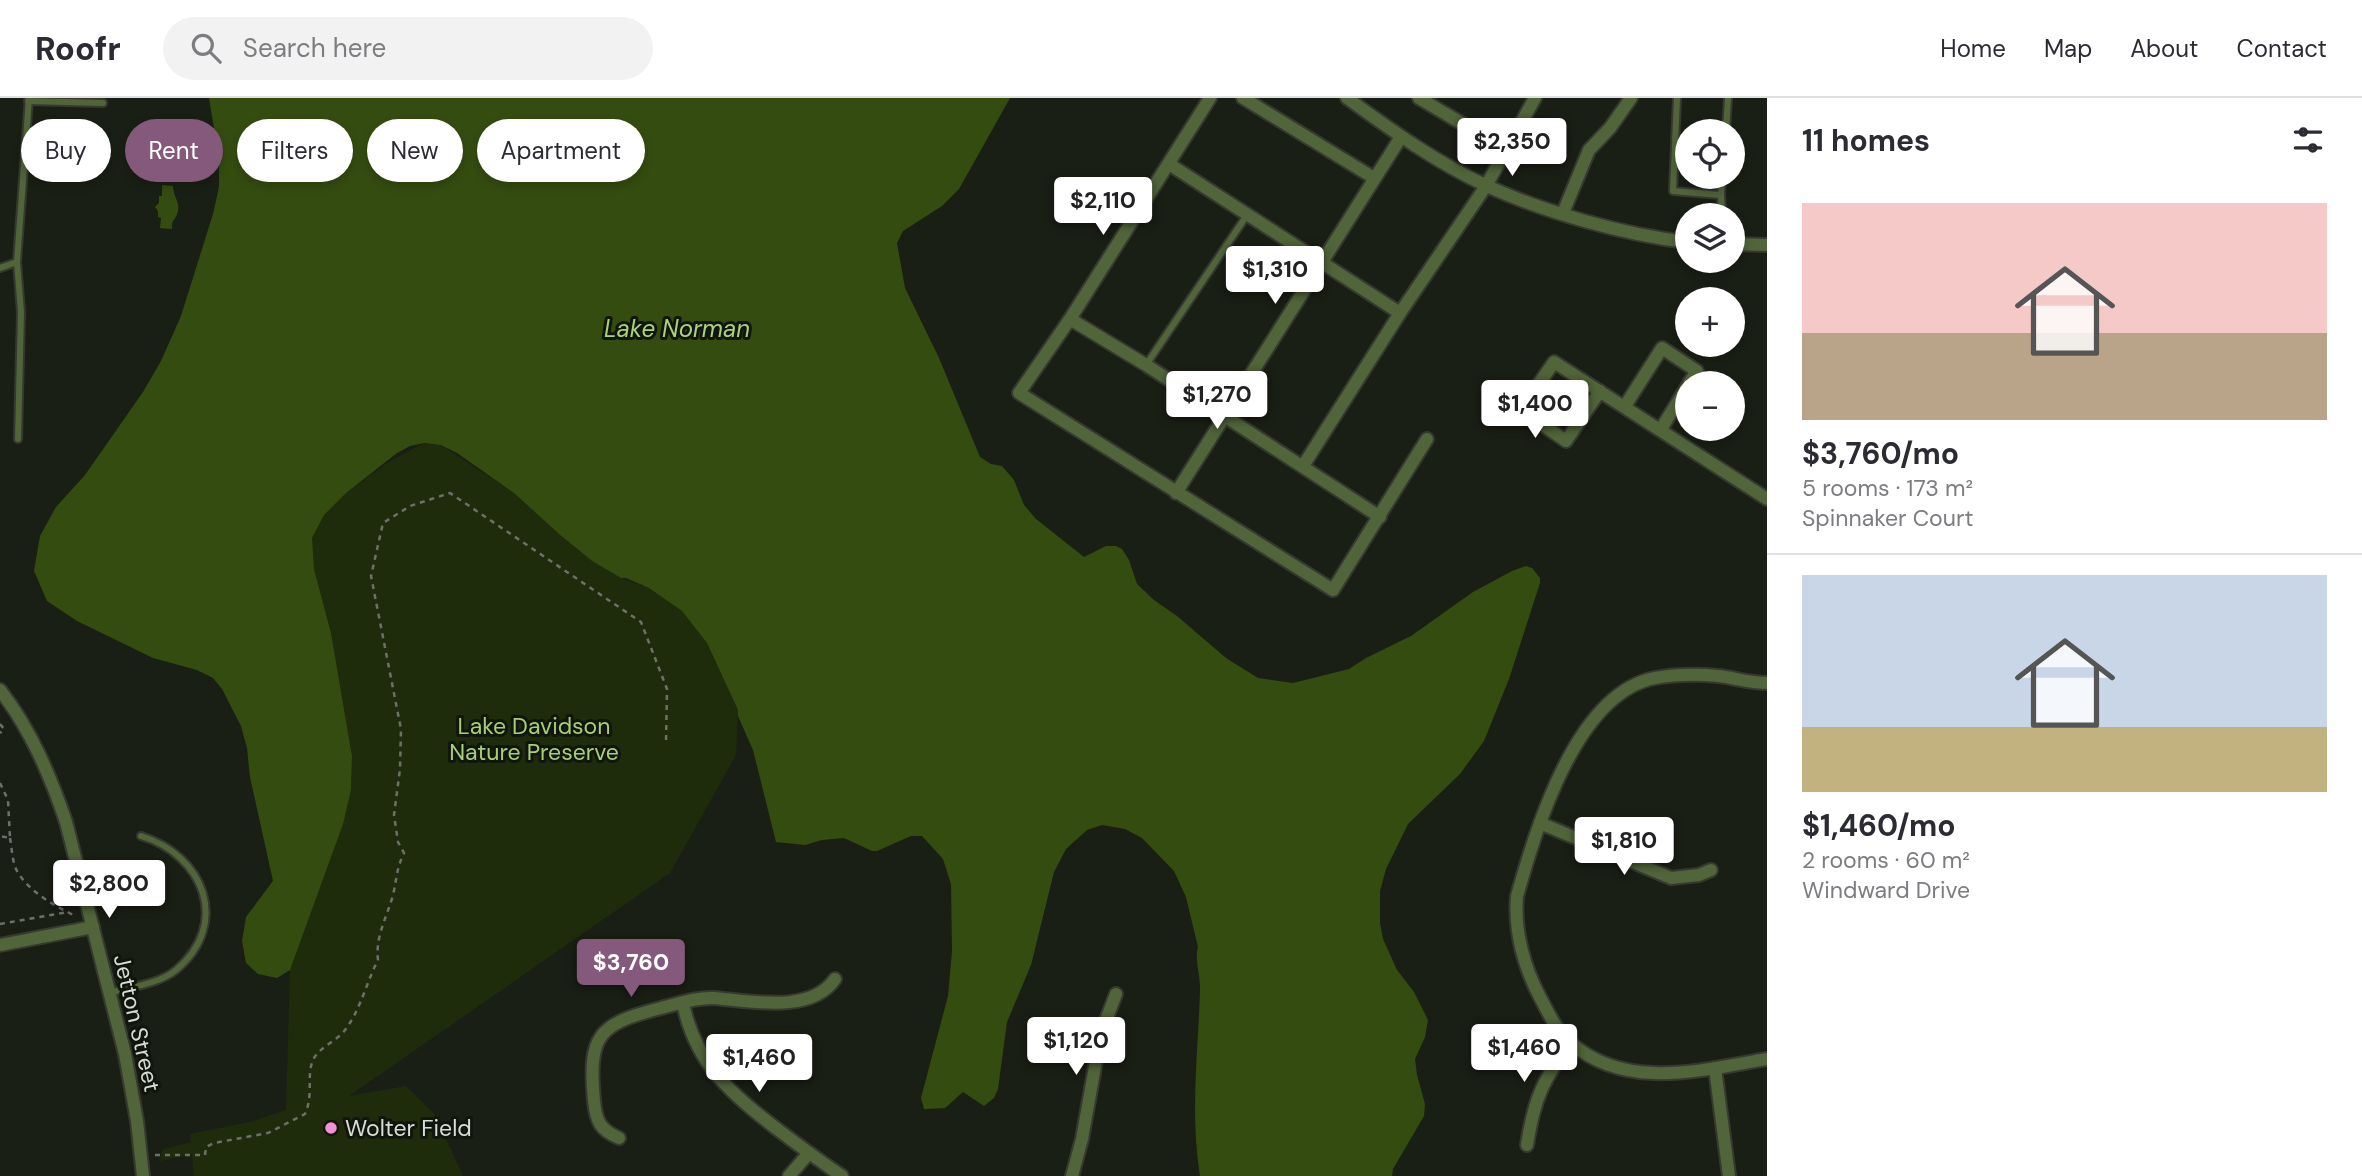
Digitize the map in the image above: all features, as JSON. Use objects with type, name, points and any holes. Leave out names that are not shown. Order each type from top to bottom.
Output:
[{"type":"street","points":[[1210,98],[1070,319],[1019,393],[1333,590],[1427,439]]},
{"type":"street","points":[[1243,98],[1374,178]]},
{"type":"street","points":[[1347,98],[1401,137],[1486,186],[1563,213],[1675,240]]},
{"type":"street","points":[[1303,466],[1400,313],[1486,186],[1535,98]]},
{"type":"street","points":[[1563,213],[1589,150],[1610,128],[1631,98]]},
{"type":"street","points":[[1428,100],[1505,149]]},
{"type":"street","points":[[1176,493],[1401,137]]},
{"type":"street","points":[[1169,164],[1400,313]]},
{"type":"street","points":[[1745,245],[1767,246]]},
{"type":"street","points":[[1070,319],[1225,415],[1380,517]]},
{"type":"street","points":[[1625,406],[1662,348],[1697,371]]},
{"type":"street","points":[[1601,391],[1566,442],[1521,410],[1554,362],[1601,391],[1625,406],[1661,429],[1767,499]]},
{"type":"street","points":[[1661,429],[1675,406]]},
{"type":"street","points":[[1767,683],[1692,674],[1654,678],[1629,688],[1610,702],[1575,748],[1552,789],[1517,896],[1517,930],[1537,992],[1570,1043],[1586,1054],[1634,1073],[1672,1073],[1767,1059]]},
{"type":"street","name":"Jetton Street","points":[[0,690],[32,738],[54,785],[77,861],[125,1054],[143,1176]]},
{"type":"street","points":[[1540,823],[1671,878],[1699,875],[1711,870]]},
{"type":"street","points":[[0,945],[93,927]]},
{"type":"street","points":[[619,1138],[602,1128],[595,1118],[591,1066],[599,1040],[616,1023],[629,1016],[712,998],[763,1003],[817,996],[828,989],[835,979]]},
{"type":"street","points":[[1072,1176],[1082,1139],[1101,1033],[1116,994]]},
{"type":"street","points":[[683,1003],[689,1027],[701,1054],[723,1084],[750,1109],[842,1176]]},
{"type":"street","points":[[1527,1145],[1534,1105],[1540,1089],[1570,1043]]},
{"type":"street","points":[[1714,1068],[1729,1176]]},
{"type":"street","points":[[789,1176],[809,1153]]},
{"type":"lane","points":[[1677,98],[1673,191],[1721,195]]},
{"type":"lane","points":[[1727,119],[1728,98]]},
{"type":"lane","points":[[18,439],[21,312],[17,262],[28,99],[103,103]]},
{"type":"lane","points":[[1721,189],[1721,203]]},
{"type":"lane","points":[[1146,365],[1248,214]]},
{"type":"lane","points":[[0,268],[17,262]]},
{"type":"lane","points":[[109,993],[175,972],[188,958],[205,925],[205,900],[196,876],[187,862],[141,836]]},
{"type":"path","points":[[141,1155],[205,1155],[206,1147],[214,1143],[268,1133],[305,1114],[311,1092],[310,1068],[314,1057],[343,1033],[350,1023],[378,960],[377,949],[382,925],[392,898],[397,866],[404,853],[398,842],[394,815],[400,769],[401,729],[371,576],[383,523],[410,506],[450,493],[641,622],[667,688],[666,743]]},
{"type":"path","points":[[0,724],[4,729],[0,733]]},
{"type":"path","points":[[0,783],[8,800],[10,838],[16,869],[40,895],[93,927]]},
{"type":"path","points":[[0,836],[10,838]]},
{"type":"path","points":[[0,924],[68,912]]},
{"type":"green space","name":"Lake Davidson Nature Preserve","points":[[424,443],[441,445],[514,493],[592,561],[621,578],[649,588],[682,611],[707,643],[738,710],[736,755],[670,873],[349,1096],[406,1086],[435,1115],[463,1176],[194,1176],[192,1154],[160,1161],[162,1150],[191,1142],[190,1134],[250,1122],[286,1110],[290,970],[342,824],[351,790],[352,756],[331,633],[314,569],[312,538],[324,515],[346,493],[387,463]]},
{"type":"water","name":"Lake Norman","points":[[209,98],[1010,98],[959,189],[942,206],[903,231],[897,243],[905,288],[939,358],[980,457],[991,464],[1002,466],[1014,480],[1024,505],[1036,519],[1084,557],[1106,546],[1122,549],[1129,560],[1137,584],[1226,658],[1258,678],[1293,683],[1349,669],[1411,636],[1473,592],[1512,571],[1526,566],[1532,568],[1540,578],[1509,679],[1484,741],[1460,774],[1408,824],[1386,869],[1380,891],[1383,939],[1397,970],[1414,992],[1428,1020],[1425,1037],[1415,1059],[1425,1104],[1424,1116],[1393,1169],[1392,1176],[1200,1176],[1195,1106],[1200,985],[1198,947],[1186,897],[1174,871],[1142,838],[1125,829],[1102,825],[1087,830],[1066,849],[1054,872],[1031,965],[1007,1022],[998,1089],[994,1098],[984,1106],[963,1092],[945,1108],[924,1109],[921,1098],[948,996],[952,951],[951,884],[943,859],[922,836],[911,836],[877,851],[844,838],[805,845],[776,842],[753,750],[738,716],[738,710],[707,643],[682,611],[649,588],[621,578],[592,561],[514,493],[457,453],[441,445],[424,443],[397,453],[346,493],[324,515],[312,538],[314,569],[331,633],[352,756],[351,790],[343,824],[290,970],[277,978],[258,974],[246,963],[242,941],[246,917],[273,881],[250,777],[247,748],[241,726],[222,689],[213,678],[197,670],[153,658],[77,621],[47,601],[34,571],[40,536],[56,507],[85,475],[143,392],[161,361],[181,316],[213,214],[219,182],[223,182],[223,119],[212,119]]},
{"type":"water","points":[[162,185],[173,186],[178,205],[172,229],[160,228],[161,218],[158,217],[155,207],[159,203],[159,196],[162,196]]},
{"type":"place","name":"Wolter Field","points":[[331,1128]]}]
